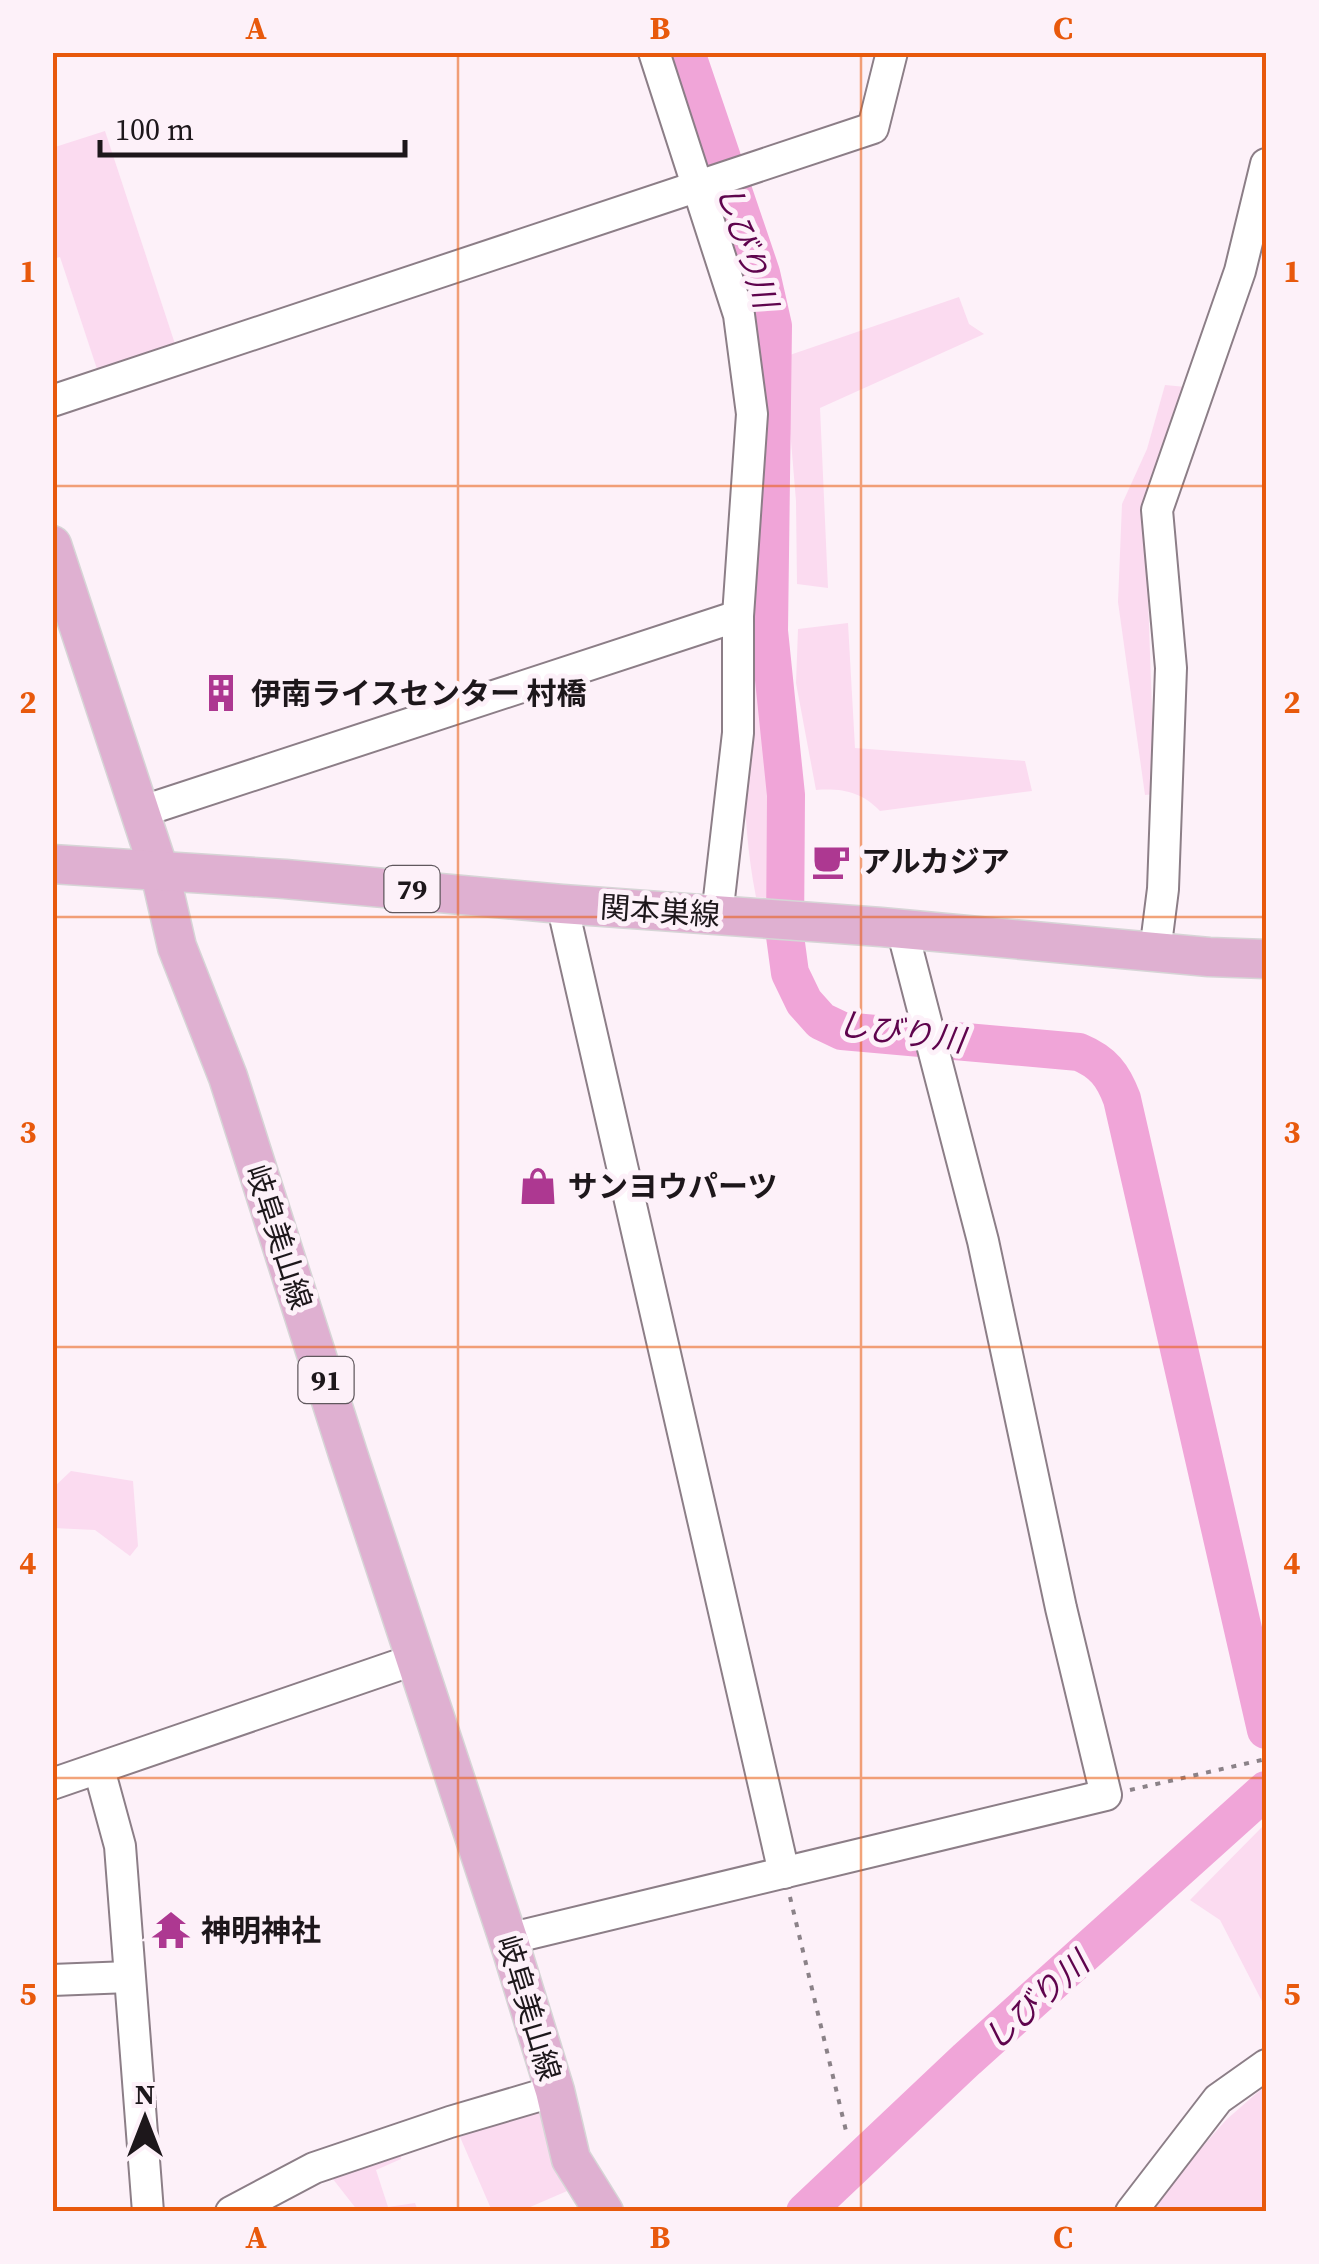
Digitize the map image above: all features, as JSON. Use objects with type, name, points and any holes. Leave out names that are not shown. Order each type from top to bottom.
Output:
[{"type":"main road","name":"岐阜美山線","points":[[52,545],[160,873],[178,947],[228,1077],[508,1939],[555,2091],[571,2159],[604,2212]]},
{"type":"main road","name":"関本巣線","points":[[52,864],[285,879],[1266,963]]},
{"type":"street","points":[[654,52],[706,185],[739,314],[752,414],[738,616],[738,732],[717,916]]},
{"type":"street","points":[[52,401],[873,128],[892,52]]},
{"type":"street","points":[[1155,952],[1163,889],[1171,668],[1157,510],[1240,271],[1266,164]]},
{"type":"street","points":[[140,812],[738,616]]},
{"type":"street","points":[[562,904],[784,1872]]},
{"type":"street","points":[[508,1939],[1106,1796],[1057,1588],[984,1242],[902,930]]},
{"type":"street","points":[[52,1784],[416,1660]]},
{"type":"street","points":[[99,1770],[120,1846],[148,2212]]},
{"type":"street","points":[[52,1980],[129,1977]]},
{"type":"street","points":[[1131,2212],[1218,2099],[1266,2065]]},
{"type":"street","points":[[231,2212],[314,2168],[555,2091]]},
{"type":"path","points":[[1106,1796],[1265,1760]]},
{"type":"path","points":[[784,1872],[847,2136]]},
{"type":"shaded area","points":[[105,131],[176,347],[98,372],[60,257],[53,259],[52,148]]},
{"type":"shaded area","points":[[959,297],[969,324],[984,334],[820,408],[828,588],[797,584],[796,501],[784,357]]},
{"type":"shaded area","points":[[1165,385],[1186,387],[1145,513],[1155,794],[1145,795],[1118,602],[1122,504],[1147,449]]},
{"type":"shaded area","points":[[848,623],[855,748],[1025,761],[1032,791],[880,811],[851,793],[816,790],[796,683],[798,629]]},
{"type":"shaded area","points":[[759,628],[780,899],[756,897],[747,829],[744,763],[750,629]]},
{"type":"shaded area","points":[[71,1471],[133,1481],[138,1546],[130,1556],[95,1530],[53,1528],[53,1488]]},
{"type":"shaded area","points":[[1266,1823],[1266,2009],[1220,1920],[1190,1900]]},
{"type":"shaded area","points":[[1266,2085],[1266,2211],[1145,2212],[1226,2120]]},
{"type":"shaded area","points":[[543,2099],[574,2188],[521,2211],[492,2211],[460,2137]]},
{"type":"shaded area","points":[[400,2148],[401,2159],[376,2170],[388,2207],[415,2203],[418,2211],[358,2211],[329,2174]]},
{"type":"waterway","name":"しびり川","points":[[686,52],[761,273],[773,326],[769,631],[786,795],[785,936],[790,973],[804,1002],[821,1021],[842,1031],[1079,1052],[1095,1060],[1111,1076],[1122,1099],[1266,1730]]},
{"type":"waterway","name":"しびり川","points":[[805,2212],[967,2059],[1266,1790]]},
{"type":"place","name":"伊南ライスセンター 村橋","points":[[221,693]]},
{"type":"place","name":"アルカジア","points":[[831,861]]},
{"type":"place","name":"サンヨウパーツ","points":[[538,1186]]},
{"type":"place","name":"神明神社","points":[[171,1930]]}]
